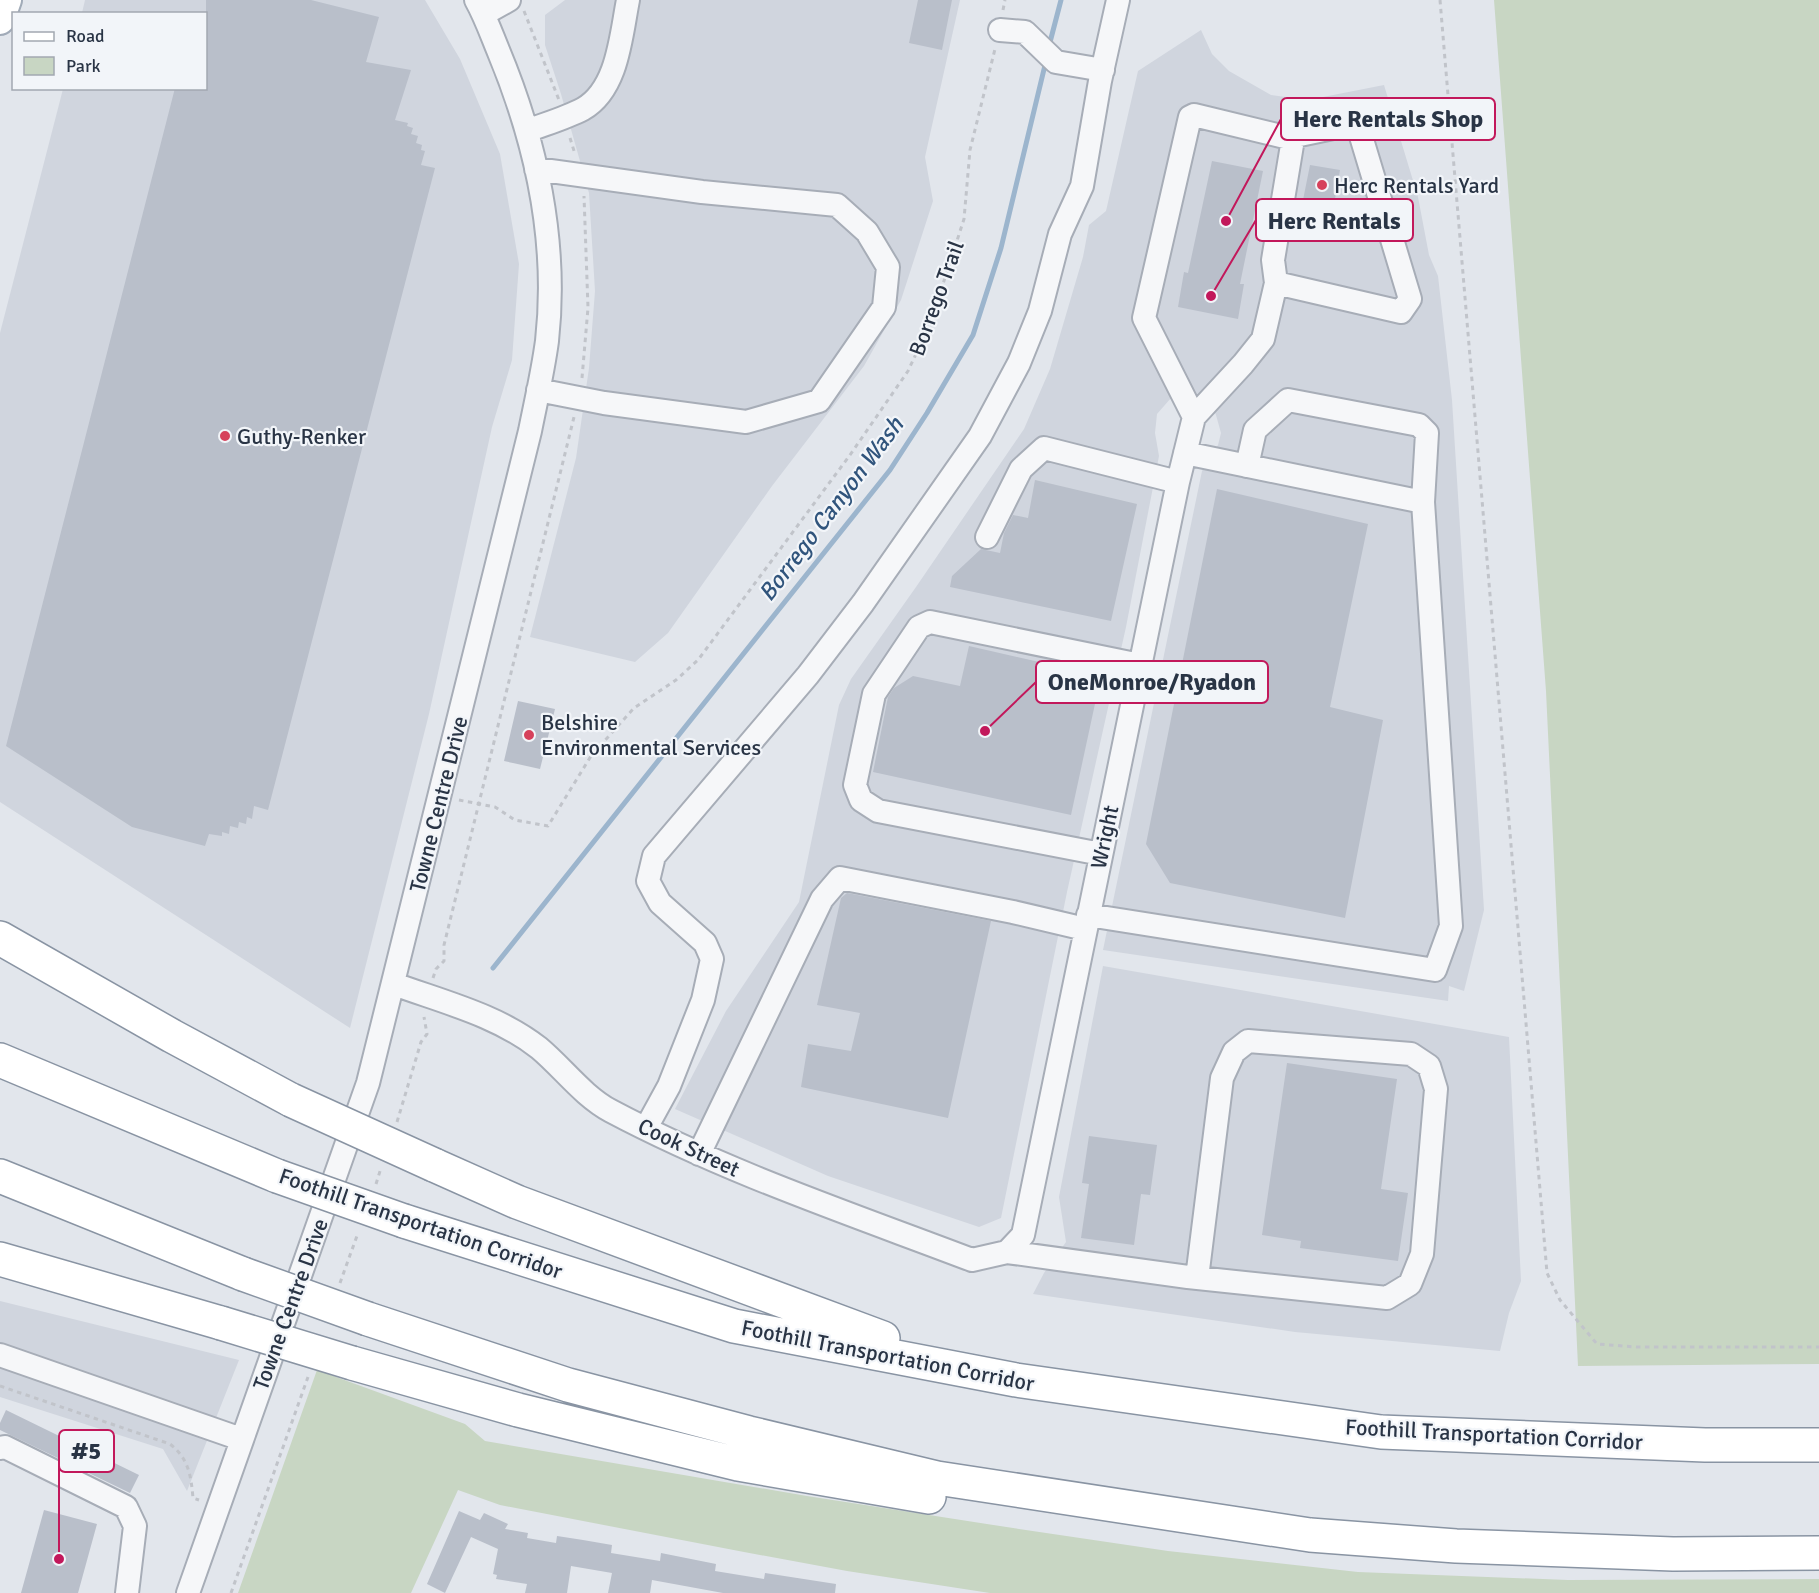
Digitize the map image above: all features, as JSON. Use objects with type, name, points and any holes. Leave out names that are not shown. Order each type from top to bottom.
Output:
[{"type":"highway","points":[[1,939],[172,1036],[291,1100],[517,1202],[867,1332],[1016,1380]]},
{"type":"highway","name":"Foothill Transportation Corridor","points":[[0,1060],[277,1176],[404,1221],[734,1326],[1016,1380],[1381,1432],[1705,1445],[1819,1445]]},
{"type":"highway","points":[[0,1176],[243,1274],[368,1319],[568,1385],[749,1433],[926,1476],[1310,1535]]},
{"type":"highway","points":[[0,1259],[518,1410],[738,1464],[1054,1520],[1148,1529],[1310,1535],[1456,1546],[1672,1554],[1819,1553]]},
{"type":"main road","points":[[0,20],[7,0]]},
{"type":"street","points":[[480,7],[509,0]]},
{"type":"street","points":[[527,131],[584,108],[600,96],[612,69],[628,0]]},
{"type":"street","points":[[646,1128],[669,1086],[703,1000],[712,959],[705,943],[660,903],[648,881],[654,856],[808,675],[863,603],[980,436],[1019,363],[1040,311],[1060,234],[1082,186],[1118,0]]},
{"type":"street","name":"Towne Centre Drive","points":[[188,1593],[368,1083],[530,431],[538,390],[547,340],[549,278],[546,231],[527,131],[514,88],[480,7]]},
{"type":"street","points":[[1000,30],[1024,32],[1056,62],[1103,70]]},
{"type":"street","points":[[1276,283],[1401,312],[1410,299],[1357,123],[1295,136],[1293,139],[1273,260],[1276,283],[1263,339],[1194,417],[1144,318],[1190,117],[1194,115],[1293,139]]},
{"type":"street","points":[[536,169],[702,192],[837,205],[867,232],[888,267],[884,307],[819,401],[746,422],[604,403],[538,390]]},
{"type":"street","points":[[699,1154],[822,899],[840,878],[1013,912],[1435,970],[1451,926],[1423,502],[1427,433],[1419,425],[1287,400],[1255,430],[1247,466]]},
{"type":"street","name":"Wright","points":[[1007,1252],[1023,1235],[1178,482],[1194,417]]},
{"type":"street","points":[[987,537],[1021,469],[1044,448],[1178,482]]},
{"type":"street","points":[[1185,453],[1423,502]]},
{"type":"street","points":[[1101,854],[878,811],[861,800],[855,785],[874,694],[919,627],[930,622],[1140,665]]},
{"type":"street","name":"Cook Street","points":[[394,984],[496,1021],[538,1048],[608,1109],[699,1154],[972,1260],[1007,1252]]},
{"type":"street","points":[[1007,1252],[1197,1278],[1387,1298],[1410,1284],[1422,1254],[1436,1089],[1429,1066],[1410,1054],[1248,1041],[1234,1052],[1222,1078],[1197,1278]]},
{"type":"street","points":[[0,1355],[241,1439]]},
{"type":"street","points":[[0,1448],[5,1447],[126,1507],[135,1526],[128,1593]]},
{"type":"path","name":"Borrego Trail","points":[[440,794],[495,807],[515,820],[548,826],[591,756],[634,708],[676,680],[698,660],[850,455],[908,371],[930,324],[964,219],[970,150],[1000,30],[1005,0]]},
{"type":"path","points":[[1440,0],[1547,1273],[1560,1300],[1597,1344],[1636,1347],[1819,1347]]},
{"type":"path","points":[[436,969],[444,961],[444,945],[479,804]]},
{"type":"path","points":[[0,1386],[170,1444],[189,1468],[193,1498],[218,1507]]},
{"type":"shaded area","points":[[85,0],[425,0],[460,59],[500,154],[519,264],[512,360],[492,427],[429,714],[350,1028],[0,802],[0,333],[63,90],[207,90],[207,12],[82,12]]},
{"type":"shaded area","points":[[565,0],[960,0],[925,157],[933,201],[901,300],[864,366],[772,486],[668,633],[635,662],[530,637],[576,458],[589,368],[595,291],[589,193],[545,45],[545,15]]},
{"type":"shaded area","points":[[1201,30],[1212,54],[1229,71],[1271,95],[1318,98],[1384,85],[1418,197],[1429,255],[1438,276],[1452,400],[1484,910],[1464,991],[1449,986],[1448,1001],[1103,950],[1202,471],[1218,445],[1221,433],[1212,406],[1204,399],[1195,395],[1180,394],[1171,398],[1157,414],[1155,433],[1159,456],[1126,627],[1067,892],[1001,1218],[979,1227],[828,1176],[675,1109],[726,1011],[799,902],[839,705],[851,679],[1024,429],[1050,369],[1083,257],[1089,225],[1106,211],[1138,71]]},
{"type":"shaded area","points":[[1103,966],[1509,1037],[1521,1281],[1509,1313],[1500,1351],[1295,1332],[1033,1294],[1044,1273],[1066,1242],[1059,1197]]},
{"type":"shaded area","points":[[0,1301],[239,1360],[187,1491],[163,1449],[0,1397]]},
{"type":"green space","points":[[1494,0],[1819,0],[1819,1364],[1578,1366],[1546,691]]},
{"type":"green space","points":[[317,1370],[465,1424],[485,1441],[807,1496],[1019,1529],[1168,1551],[1358,1572],[1568,1580],[1819,1579],[1819,1593],[990,1593],[847,1571],[500,1505],[458,1490],[411,1593],[238,1593]]},
{"type":"building","name":"Guthy-Renker","points":[[206,0],[311,0],[379,17],[366,62],[411,70],[395,120],[408,123],[407,126],[413,128],[411,134],[418,136],[416,143],[422,145],[421,150],[425,151],[421,165],[435,168],[268,810],[254,806],[252,819],[247,817],[246,824],[239,822],[238,828],[230,826],[229,834],[222,832],[222,836],[209,834],[205,846],[132,827],[6,746],[174,90],[207,90]]},
{"type":"building","points":[[918,0],[952,0],[942,50],[909,43]]},
{"type":"building","points":[[1212,161],[1263,171],[1240,284],[1244,284],[1238,319],[1178,307],[1184,272],[1188,273]]},
{"type":"building","name":"Herc Rentals Yard","points":[[1310,165],[1340,170],[1334,205],[1303,200]]},
{"type":"building","points":[[1035,480],[1137,504],[1111,621],[950,587],[952,576],[981,549],[1000,553],[1004,533],[1013,515],[1028,518]]},
{"type":"building","points":[[1217,489],[1368,524],[1330,707],[1383,720],[1345,918],[1170,883],[1146,844]]},
{"type":"building","points":[[969,646],[1101,676],[1071,815],[873,772],[888,697],[894,688],[913,676],[960,686]]},
{"type":"building","name":"Belshire Environmental Services","points":[[518,701],[555,709],[540,769],[504,761]]},
{"type":"building","points":[[847,893],[991,921],[948,1118],[801,1087],[808,1044],[851,1051],[860,1013],[817,1005],[841,898]]},
{"type":"building","points":[[1287,1063],[1397,1079],[1381,1189],[1408,1193],[1398,1261],[1300,1248],[1301,1241],[1262,1235]]},
{"type":"building","points":[[1089,1136],[1157,1145],[1150,1195],[1141,1194],[1134,1245],[1081,1238],[1089,1184],[1082,1183]]},
{"type":"building","points":[[6,1410],[139,1475],[130,1493],[0,1430],[0,1423]]},
{"type":"building","points":[[44,1510],[97,1524],[78,1593],[21,1593]]},
{"type":"building","points":[[459,1511],[480,1520],[484,1513],[508,1524],[505,1529],[528,1533],[527,1538],[556,1543],[557,1536],[612,1545],[611,1553],[660,1561],[661,1553],[716,1564],[715,1571],[764,1579],[765,1573],[836,1584],[835,1593],[723,1593],[652,1580],[650,1593],[608,1593],[612,1573],[571,1566],[567,1593],[525,1593],[527,1584],[496,1579],[497,1575],[493,1574],[498,1549],[471,1537],[445,1593],[427,1584]]},
{"type":"waterway","name":"Borrego Canyon Wash","points":[[1049,46],[1061,0]]},
{"type":"waterway","name":"Borrego Canyon Wash","points":[[493,968],[890,470],[927,413],[973,335],[1001,248],[1046,61]]},
{"type":"place","name":"Herc Rentals Yard","points":[[1322,185]]},
{"type":"place","name":"Herc Rentals Shop","points":[[1226,221]]},
{"type":"place","name":"Herc Rentals","points":[[1211,296]]},
{"type":"place","name":"Guthy-Renker","points":[[225,436]]},
{"type":"place","name":"OneMonroe/Ryadon","points":[[985,731]]},
{"type":"place","name":"Belshire Environmental Services","points":[[529,735]]},
{"type":"place","name":"#5","points":[[59,1559]]}]
